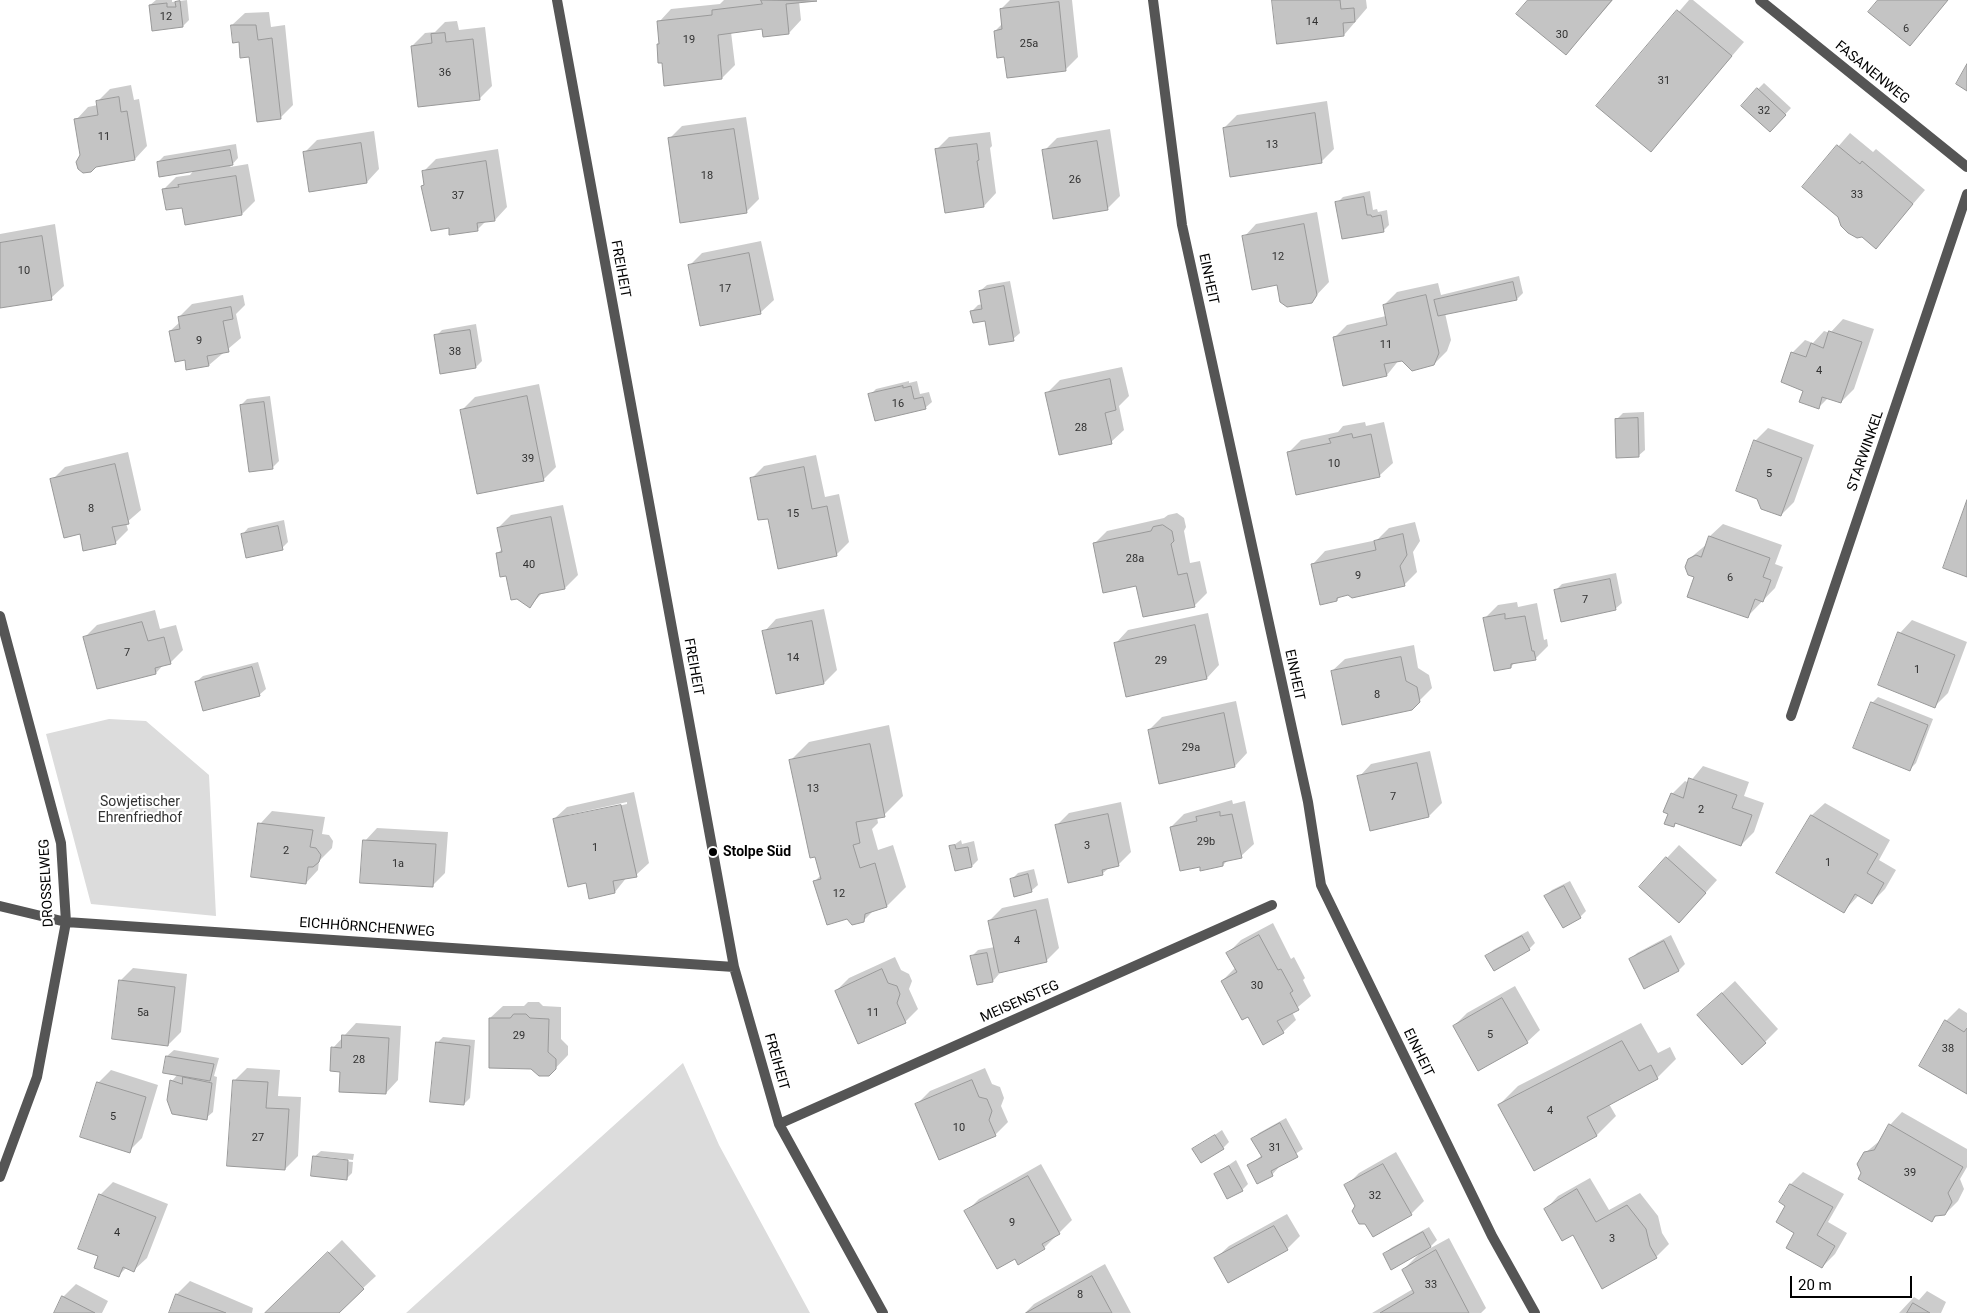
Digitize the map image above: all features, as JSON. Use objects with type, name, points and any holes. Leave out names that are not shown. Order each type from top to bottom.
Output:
[{"type":"street","name":"FREIHEIT","points":[[557,0],[734,967],[779,1124],[882,1313]]},
{"type":"street","name":"EINHEIT","points":[[1153,0],[1182,225],[1308,802],[1321,886],[1492,1236],[1535,1313]]},
{"type":"street","name":"FASANENWEG","points":[[1760,0],[1967,167]]},
{"type":"street","name":"STARWINKEL","points":[[1791,716],[1967,194]]},
{"type":"street","name":"DROSSELWEG","points":[[0,616],[61,843],[66,922],[37,1077],[0,1177]]},
{"type":"street","name":"MEISENSTEG","points":[[779,1124],[1272,905]]},
{"type":"street","name":"EICHHÖRNCHENWEG","points":[[0,906],[66,922],[734,967]]},
{"type":"green space","name":"Sowjetischer Ehrenfriedhof","points":[[109,719],[146,721],[209,775],[216,916],[91,904],[46,734]]},
{"type":"green space","points":[[683,1063],[719,1145],[810,1313],[406,1313]]},
{"type":"building","points":[[761,0],[817,1],[786,4],[789,34],[763,37],[762,29],[718,35],[722,79],[664,86],[662,63],[658,63],[657,21],[712,15],[712,10],[762,4]]},
{"type":"building","points":[[1272,0],[1340,0],[1341,9],[1354,8],[1355,22],[1343,23],[1344,36],[1277,44]]},
{"type":"building","points":[[1528,0],[1612,0],[1566,55],[1516,14]]},
{"type":"building","points":[[1878,0],[1948,0],[1910,46],[1868,12]]},
{"type":"building","points":[[180,1],[183,27],[152,31],[149,5],[167,3],[167,7],[176,7],[175,2]]},
{"type":"building","points":[[1059,2],[1066,71],[1007,78],[1004,57],[997,58],[994,31],[1002,29],[1000,9]]},
{"type":"building","points":[[1677,10],[1732,56],[1651,152],[1596,106]]},
{"type":"building","points":[[231,25],[256,25],[258,40],[272,38],[281,119],[257,122],[249,57],[240,58],[239,42],[233,43]]},
{"type":"building","points":[[445,33],[446,42],[473,39],[480,100],[418,107],[411,46],[432,43],[431,34]]},
{"type":"building","points":[[1967,64],[1967,91],[1956,84]]},
{"type":"building","points":[[1757,88],[1786,115],[1770,132],[1741,106]]},
{"type":"building","points":[[119,97],[121,112],[127,111],[135,160],[96,167],[91,172],[83,173],[78,169],[76,162],[80,155],[74,119],[98,115],[96,101]]},
{"type":"building","points":[[1315,113],[1322,163],[1230,177],[1223,128]]},
{"type":"building","points":[[734,129],[747,213],[680,223],[668,138]]},
{"type":"building","points":[[1097,141],[1108,210],[1053,219],[1042,150]]},
{"type":"building","points":[[361,143],[367,183],[309,192],[303,152]]},
{"type":"building","points":[[977,144],[979,160],[977,161],[984,207],[945,213],[935,149]]},
{"type":"building","points":[[1837,145],[1860,164],[1862,161],[1913,204],[1876,249],[1862,237],[1857,238],[1848,233],[1841,226],[1838,217],[1802,187]]},
{"type":"building","points":[[230,150],[233,165],[159,177],[157,162]]},
{"type":"building","points":[[486,161],[495,221],[477,223],[478,231],[449,235],[449,228],[431,231],[421,186],[424,185],[422,171]]},
{"type":"building","points":[[236,176],[242,215],[185,225],[182,208],[166,210],[162,189]]},
{"type":"building","points":[[1364,197],[1367,215],[1372,217],[1381,215],[1384,232],[1342,239],[1335,202]]},
{"type":"building","points":[[1304,224],[1317,295],[1312,303],[1287,307],[1280,302],[1277,285],[1252,290],[1242,236]]},
{"type":"building","points":[[42,236],[52,300],[0,308],[0,243]]},
{"type":"building","points":[[749,253],[761,314],[700,326],[688,265]]},
{"type":"building","points":[[1513,282],[1517,300],[1438,316],[1434,300]]},
{"type":"building","points":[[1004,286],[1014,341],[989,345],[985,321],[973,323],[970,311],[982,309],[979,291]]},
{"type":"building","points":[[1426,295],[1439,353],[1434,365],[1412,371],[1402,361],[1384,364],[1387,376],[1343,386],[1333,337],[1387,325],[1383,305]]},
{"type":"building","points":[[231,307],[233,319],[223,321],[229,352],[207,356],[209,366],[186,370],[185,360],[175,362],[169,331],[180,329],[178,317]]},
{"type":"building","points":[[470,330],[476,368],[440,374],[434,335]]},
{"type":"building","points":[[1829,331],[1862,342],[1841,403],[1822,397],[1819,409],[1799,402],[1803,391],[1781,382],[1791,352],[1806,357],[1811,343],[1823,348]]},
{"type":"building","points":[[1110,379],[1116,410],[1105,413],[1112,444],[1059,455],[1045,393]]},
{"type":"building","points":[[903,386],[903,388],[911,386],[914,399],[923,397],[926,409],[875,421],[868,394]]},
{"type":"building","points":[[527,396],[544,481],[477,494],[460,410]]},
{"type":"building","points":[[264,402],[273,469],[249,472],[240,405]]},
{"type":"building","points":[[1638,418],[1639,457],[1616,458],[1615,419]]},
{"type":"building","points":[[1352,434],[1353,438],[1371,434],[1380,477],[1296,495],[1287,452],[1331,443],[1329,439]]},
{"type":"building","points":[[1754,440],[1802,458],[1781,516],[1761,509],[1757,499],[1736,491]]},
{"type":"building","points":[[115,464],[129,524],[112,527],[116,544],[83,551],[80,534],[64,538],[50,479]]},
{"type":"building","points":[[804,467],[812,509],[827,506],[837,556],[778,569],[768,519],[758,520],[750,478]]},
{"type":"building","points":[[1967,500],[1967,577],[1943,568]]},
{"type":"building","points":[[551,517],[565,589],[539,594],[530,608],[517,599],[511,600],[506,576],[500,577],[496,553],[502,552],[497,528]]},
{"type":"building","points":[[1163,525],[1172,531],[1174,541],[1171,544],[1178,575],[1187,573],[1195,607],[1143,617],[1136,586],[1103,593],[1093,543],[1151,531],[1153,527]]},
{"type":"building","points":[[278,526],[283,550],[246,558],[241,534]]},
{"type":"building","points":[[1403,534],[1407,555],[1400,566],[1405,586],[1352,598],[1348,595],[1337,598],[1337,601],[1320,605],[1311,564],[1376,550],[1374,541]]},
{"type":"building","points":[[1709,536],[1770,558],[1763,577],[1771,580],[1763,602],[1755,599],[1748,618],[1687,597],[1694,577],[1688,575],[1685,567],[1688,559],[1696,555],[1701,557]]},
{"type":"building","points":[[1610,579],[1616,610],[1561,622],[1554,590]]},
{"type":"building","points":[[1505,614],[1505,619],[1525,616],[1532,651],[1534,651],[1536,660],[1511,664],[1511,668],[1494,671],[1483,618]]},
{"type":"building","points":[[812,621],[824,684],[776,694],[762,631]]},
{"type":"building","points":[[142,622],[148,641],[164,637],[171,664],[155,668],[156,674],[97,689],[83,637]]},
{"type":"building","points":[[1195,625],[1207,679],[1126,697],[1114,643]]},
{"type":"building","points":[[1898,632],[1955,655],[1935,708],[1878,685]]},
{"type":"building","points":[[1401,657],[1406,681],[1417,687],[1420,702],[1412,710],[1342,725],[1331,671]]},
{"type":"building","points":[[252,667],[260,696],[203,711],[195,682]]},
{"type":"building","points":[[1871,702],[1928,725],[1910,771],[1853,748]]},
{"type":"building","points":[[1224,713],[1235,767],[1159,784],[1148,730]]},
{"type":"building","points":[[870,744],[885,817],[856,822],[860,843],[853,845],[860,868],[875,863],[887,907],[865,914],[864,922],[852,925],[847,919],[827,925],[813,881],[821,879],[815,857],[810,858],[789,760]]},
{"type":"building","points":[[1417,763],[1429,817],[1370,831],[1357,776]]},
{"type":"building","points":[[1689,778],[1737,795],[1732,808],[1752,815],[1741,846],[1675,823],[1674,827],[1664,824],[1668,814],[1663,812],[1671,793],[1683,798]]},
{"type":"building","points":[[621,805],[637,877],[613,881],[615,893],[589,899],[586,883],[568,887],[553,819]]},
{"type":"building","points":[[1220,812],[1220,816],[1232,814],[1242,858],[1223,862],[1223,866],[1200,871],[1200,867],[1180,871],[1170,827],[1197,821],[1196,817]]},
{"type":"building","points":[[1108,814],[1119,866],[1102,870],[1103,875],[1068,883],[1055,825]]},
{"type":"building","points":[[1811,815],[1878,854],[1867,873],[1884,883],[1872,904],[1855,894],[1844,913],[1776,873]]},
{"type":"building","points":[[258,823],[313,830],[310,847],[316,848],[321,855],[319,862],[313,867],[308,867],[306,884],[251,877]]},
{"type":"building","points":[[363,840],[436,844],[433,887],[360,883]]},
{"type":"building","points":[[955,845],[956,849],[968,847],[972,867],[955,871],[949,846]]},
{"type":"building","points":[[1666,857],[1706,893],[1679,923],[1639,887]]},
{"type":"building","points":[[1028,874],[1032,892],[1014,897],[1010,879]]},
{"type":"building","points":[[1564,886],[1581,918],[1563,928],[1544,896]]},
{"type":"building","points":[[1036,910],[1047,962],[999,973],[988,921]]},
{"type":"building","points":[[1259,935],[1278,970],[1281,969],[1293,991],[1290,993],[1299,1010],[1277,1021],[1284,1033],[1263,1045],[1248,1017],[1242,1020],[1221,981],[1237,972],[1226,953]]},
{"type":"building","points":[[1522,936],[1530,950],[1494,971],[1485,956]]},
{"type":"building","points":[[1664,941],[1679,971],[1644,989],[1629,959]]},
{"type":"building","points":[[987,953],[993,982],[977,985],[970,956]]},
{"type":"building","points":[[882,969],[888,983],[897,986],[900,994],[897,1003],[906,1023],[858,1044],[835,991]]},
{"type":"building","points":[[119,980],[175,987],[168,1046],[112,1039]]},
{"type":"building","points":[[1722,993],[1766,1043],[1742,1065],[1697,1015]]},
{"type":"building","points":[[1502,998],[1528,1043],[1478,1071],[1453,1026]]},
{"type":"building","points":[[514,1014],[526,1014],[530,1018],[549,1019],[548,1052],[556,1059],[556,1069],[549,1076],[539,1076],[531,1069],[489,1068],[489,1018],[510,1018]]},
{"type":"building","points":[[1945,1020],[1964,1032],[1967,1028],[1967,1094],[1919,1066]]},
{"type":"building","points":[[342,1035],[389,1038],[386,1094],[339,1092],[340,1072],[330,1071],[331,1047],[341,1048]]},
{"type":"building","points":[[1622,1041],[1639,1071],[1651,1065],[1658,1079],[1587,1117],[1597,1136],[1534,1171],[1498,1105]]},
{"type":"building","points":[[436,1042],[470,1046],[464,1105],[430,1102]]},
{"type":"building","points":[[166,1056],[214,1064],[210,1081],[163,1073]]},
{"type":"building","points":[[183,1077],[212,1083],[207,1120],[172,1114],[167,1100],[170,1080],[182,1084]]},
{"type":"building","points":[[233,1080],[268,1082],[266,1108],[289,1109],[285,1170],[227,1166]]},
{"type":"building","points":[[972,1080],[979,1097],[987,1099],[992,1111],[989,1120],[996,1136],[939,1160],[915,1104]]},
{"type":"building","points":[[97,1082],[146,1097],[130,1153],[80,1137]]},
{"type":"building","points":[[1280,1123],[1298,1157],[1271,1171],[1273,1176],[1257,1184],[1247,1165],[1262,1157],[1251,1139]]},
{"type":"building","points":[[1889,1124],[1963,1167],[1948,1193],[1952,1202],[1945,1215],[1935,1216],[1932,1222],[1858,1179],[1861,1173],[1857,1164],[1864,1152],[1874,1150]]},
{"type":"building","points":[[1215,1135],[1224,1149],[1201,1163],[1192,1149]]},
{"type":"building","points":[[313,1156],[348,1160],[347,1180],[311,1176]]},
{"type":"building","points":[[1383,1164],[1412,1215],[1373,1237],[1365,1224],[1359,1224],[1352,1211],[1355,1206],[1344,1185]]},
{"type":"building","points":[[1229,1166],[1243,1191],[1227,1199],[1214,1174]]},
{"type":"building","points":[[1028,1176],[1060,1234],[1042,1244],[1045,1249],[1018,1265],[1015,1259],[997,1269],[964,1211]]},
{"type":"building","points":[[1790,1184],[1833,1207],[1817,1235],[1835,1246],[1822,1268],[1786,1248],[1794,1233],[1776,1222],[1785,1206],[1779,1202]]},
{"type":"building","points":[[1577,1189],[1596,1222],[1627,1205],[1646,1229],[1650,1246],[1657,1258],[1602,1289],[1573,1235],[1562,1241],[1544,1209]]},
{"type":"building","points":[[99,1194],[156,1217],[134,1272],[123,1267],[119,1277],[94,1268],[98,1256],[78,1249]]},
{"type":"building","points":[[1274,1226],[1288,1250],[1228,1283],[1214,1258]]},
{"type":"building","points":[[1423,1232],[1431,1247],[1391,1270],[1383,1254]]},
{"type":"building","points":[[1436,1250],[1469,1313],[1380,1313],[1414,1293],[1402,1270]]},
{"type":"building","points":[[328,1252],[364,1289],[339,1313],[265,1313]]},
{"type":"building","points":[[1092,1276],[1112,1313],[1026,1313]]},
{"type":"building","points":[[176,1294],[226,1313],[169,1313]]},
{"type":"building","points":[[62,1296],[95,1313],[54,1313]]},
{"type":"building","points":[[1913,1303],[1930,1313],[1907,1313]]},
{"type":"place","name":"Stolpe Süd","points":[[713,852]]}]
